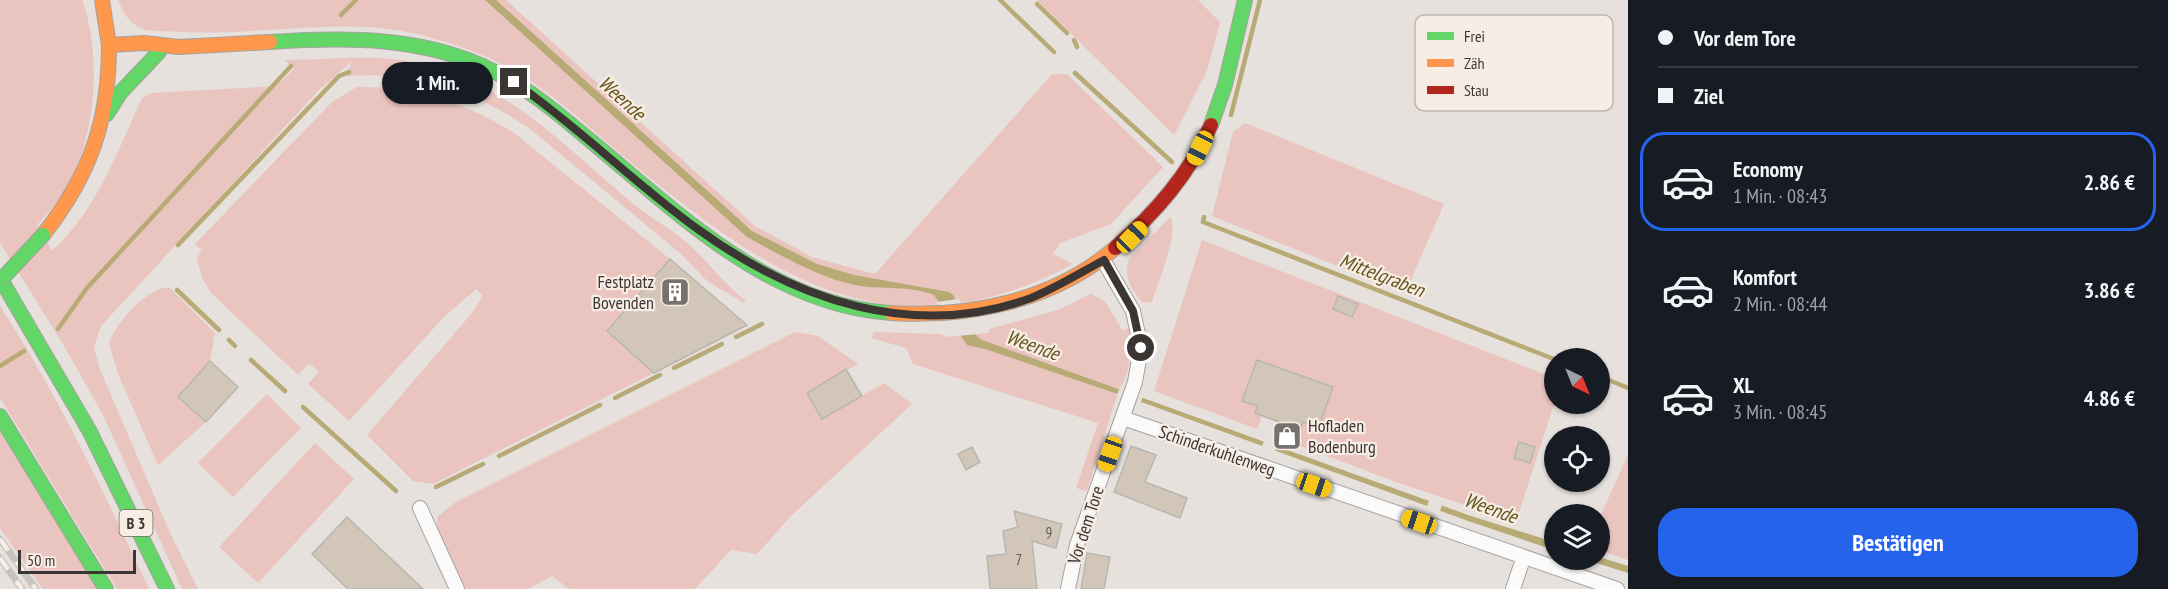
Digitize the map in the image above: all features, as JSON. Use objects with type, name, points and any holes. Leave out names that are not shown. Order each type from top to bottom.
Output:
[{"type":"main road","points":[[102,0],[109,49],[103,121]]},
{"type":"main road","points":[[109,49],[147,43],[175,47],[310,39],[373,38],[407,42],[478,63],[514,82],[540,100],[697,229],[753,267],[807,292],[858,309],[916,315],[981,312],[1032,297],[1104,260],[1132,237],[1163,204],[1192,163],[1215,116],[1245,0]]},
{"type":"main road","points":[[109,49],[159,52],[175,47]]},
{"type":"main road","points":[[0,280],[67,207],[83,179],[103,121],[121,92],[159,52]]},
{"type":"main road","name":"B 3","points":[[0,280],[30,324],[104,457],[166,589]]},
{"type":"main road","points":[[0,416],[106,589]]},
{"type":"street","name":"Vor dem Tore","points":[[1068,589],[1077,545],[1135,382],[1141,348],[1137,324],[1104,260]]},
{"type":"street","name":"Schinderkuhlenweg","points":[[1124,413],[1523,559],[1617,589]]},
{"type":"street","points":[[420,508],[457,589]]},
{"type":"street","points":[[1514,589],[1523,559]]},
{"type":"shaded area","points":[[0,0],[82,0],[88,21],[94,68],[90,119],[85,143],[65,190],[37,225],[52,251],[68,235],[94,199],[142,98],[152,93],[276,86],[294,69],[285,60],[387,59],[422,64],[454,74],[511,103],[562,142],[636,206],[688,244],[746,301],[744,303],[707,281],[681,254],[529,128],[507,114],[485,102],[442,85],[397,76],[346,76],[352,61],[318,91],[101,326],[94,347],[99,367],[171,535],[198,589],[182,589],[103,415],[63,344],[0,243]]},
{"type":"shaded area","points":[[118,0],[506,0],[755,226],[812,257],[875,274],[1052,74],[1067,74],[1163,167],[1111,224],[1060,243],[1053,254],[1073,264],[1005,293],[942,306],[883,304],[827,290],[774,265],[721,232],[669,193],[539,87],[487,57],[429,37],[369,27],[346,26],[206,33],[146,30],[128,18]]},
{"type":"shaded area","points":[[485,0],[496,0],[752,231],[817,264],[854,275],[949,292],[977,336],[982,340],[1471,516],[1544,539],[1544,547],[1147,404],[985,349],[967,345],[934,295],[915,290],[855,285],[827,277],[747,237]]},
{"type":"shaded area","points":[[1037,0],[1198,0],[1220,22],[1207,71],[1174,135]]},
{"type":"shaded area","points":[[357,87],[401,88],[445,99],[513,132],[670,259],[607,330],[654,373],[433,484],[413,481],[367,435],[472,313],[483,296],[476,289],[444,317],[349,421],[308,384],[319,372],[309,363],[298,375],[211,293],[202,278],[197,258],[202,250],[195,244],[332,102]]},
{"type":"shaded area","points":[[1245,123],[1444,204],[1405,293],[1212,216],[1233,132]]},
{"type":"shaded area","points":[[1170,217],[1172,234],[1167,258],[1152,302],[1143,303],[1129,282],[1128,264],[1130,258]]},
{"type":"shaded area","points":[[1202,240],[1544,374],[1544,414],[1551,414],[1547,426],[1544,426],[1544,435],[1516,522],[1396,482],[1295,444],[1317,381],[1272,365],[1255,413],[1262,416],[1257,429],[1154,391]]},
{"type":"shaded area","points":[[169,287],[215,333],[210,361],[178,397],[206,422],[158,465],[118,374],[109,343],[133,307],[160,289]]},
{"type":"shaded area","points":[[1091,294],[1105,301],[1122,330],[1129,328],[1132,344],[1128,370],[1114,405],[1087,491],[1076,488],[1098,423],[913,364],[906,348],[871,338],[874,332],[940,334],[947,337],[988,333],[989,329],[1058,310]]},
{"type":"shaded area","points":[[0,306],[61,409],[149,589],[117,589],[0,398]]},
{"type":"shaded area","points":[[795,332],[818,336],[858,364],[807,392],[822,419],[884,383],[912,404],[791,516],[757,554],[731,550],[695,589],[569,589],[552,576],[528,589],[465,589],[436,529],[438,516],[456,502]]},
{"type":"shaded area","points":[[267,394],[301,428],[233,497],[198,463]]},
{"type":"shaded area","points":[[0,430],[97,589],[43,589],[0,528]]},
{"type":"shaded area","points":[[315,443],[354,479],[258,583],[219,547]]},
{"type":"shaded area","points":[[1628,455],[1628,560],[1610,554],[1610,504],[1606,504]]},
{"type":"shaded area","points":[[1610,560],[1628,566],[1628,573],[1610,567]]},
{"type":"pier","points":[[959,299],[979,334],[957,336],[936,302]]},
{"type":"pier","points":[[1121,385],[1144,393],[1140,405],[1116,397]]},
{"type":"pier","points":[[1265,438],[1278,442],[1274,454],[1261,449]]},
{"type":"pier","points":[[1430,498],[1443,502],[1439,514],[1426,509]]},
{"type":"building","name":"Festplatz Bovenden","points":[[670,259],[747,325],[654,373],[607,331]]},
{"type":"building","points":[[1338,296],[1358,304],[1352,317],[1333,309]]},
{"type":"building","points":[[1257,360],[1333,387],[1319,427],[1303,422],[1300,430],[1255,413],[1257,406],[1242,401]]},
{"type":"building","points":[[210,361],[238,387],[206,422],[178,397]]},
{"type":"building","points":[[846,369],[862,396],[822,419],[807,393]]},
{"type":"building","points":[[1519,442],[1535,447],[1530,463],[1514,458]]},
{"type":"building","points":[[1131,446],[1156,455],[1145,482],[1187,498],[1180,518],[1114,492]]},
{"type":"building","points":[[972,447],[980,462],[966,470],[958,454]]},
{"type":"building","points":[[1014,511],[1062,524],[1056,548],[1032,541],[1037,589],[990,589],[987,556],[1006,554],[1003,531],[1018,527]]},
{"type":"building","points":[[347,517],[423,589],[348,589],[312,554]]},
{"type":"building","points":[[1087,553],[1110,557],[1104,589],[1081,589]]},
{"type":"waterway","points":[[341,15],[356,0]]},
{"type":"waterway","points":[[1000,0],[1054,52]]},
{"type":"waterway","points":[[1231,115],[1260,0]]},
{"type":"waterway","points":[[1037,4],[1067,33]]},
{"type":"waterway","points":[[1074,40],[1077,47]]},
{"type":"waterway","points":[[58,329],[87,288],[291,66]]},
{"type":"waterway","points":[[178,245],[339,76],[349,72]]},
{"type":"waterway","points":[[1075,73],[1172,162]]},
{"type":"waterway","name":"Mittelgraben","points":[[1204,217],[1203,222],[1544,355]]},
{"type":"waterway","points":[[177,290],[219,330]]},
{"type":"waterway","points":[[736,337],[762,324]]},
{"type":"waterway","points":[[229,340],[235,346]]},
{"type":"waterway","points":[[674,368],[722,344]]},
{"type":"waterway","points":[[0,366],[24,351]]},
{"type":"waterway","points":[[251,360],[285,391]]},
{"type":"waterway","points":[[615,398],[660,375]]},
{"type":"waterway","name":"Mittelgraben","points":[[1610,381],[1628,388]]},
{"type":"waterway","points":[[499,456],[600,405]]},
{"type":"waterway","points":[[303,407],[396,491]]},
{"type":"waterway","points":[[436,487],[483,464]]},
{"type":"railway","points":[[0,539],[36,589]]},
{"type":"railway","points":[[0,558],[22,589]]},
{"type":"traffic: fast","points":[[1211,125],[1225,85],[1245,0]]},
{"type":"traffic: fast","points":[[270,42],[355,40],[412,45],[440,51],[493,71],[507,78],[569,122],[694,226],[767,275],[806,293],[847,306],[891,313]]},
{"type":"traffic: fast","points":[[107,114],[121,92],[159,52]]},
{"type":"traffic: fast","points":[[0,281],[43,235]]},
{"type":"traffic: fast","points":[[0,278],[89,430],[167,589]]},
{"type":"traffic: fast","points":[[0,416],[106,589]]},
{"type":"traffic: slow","points":[[102,0],[109,45]]},
{"type":"traffic: slow","points":[[43,235],[73,191],[94,146],[105,99],[109,45],[144,43],[179,47],[270,42]]},
{"type":"traffic: slow","points":[[891,313],[950,312],[980,309],[1009,302],[1065,281],[1091,266],[1115,248]]},
{"type":"traffic: jam","points":[[1115,248],[1144,221],[1182,177],[1211,125]]},
{"type":"place","name":"Festplatz Bovenden","points":[[675,292]]},
{"type":"place","name":"Hofladen Bodenburg","points":[[1287,436]]},
{"type":"route","points":[[514,82],[540,100],[697,229],[753,267],[807,292],[858,309],[882,313],[949,315],[981,312],[1032,297],[1104,260],[1133,311],[1140,334],[1141,348]]},
{"type":"water label","name":"Weende","points":[[622,98]]},
{"type":"water label","name":"Weende","points":[[1033,345]]},
{"type":"water label","name":"Weende","points":[[1491,508]]}]
